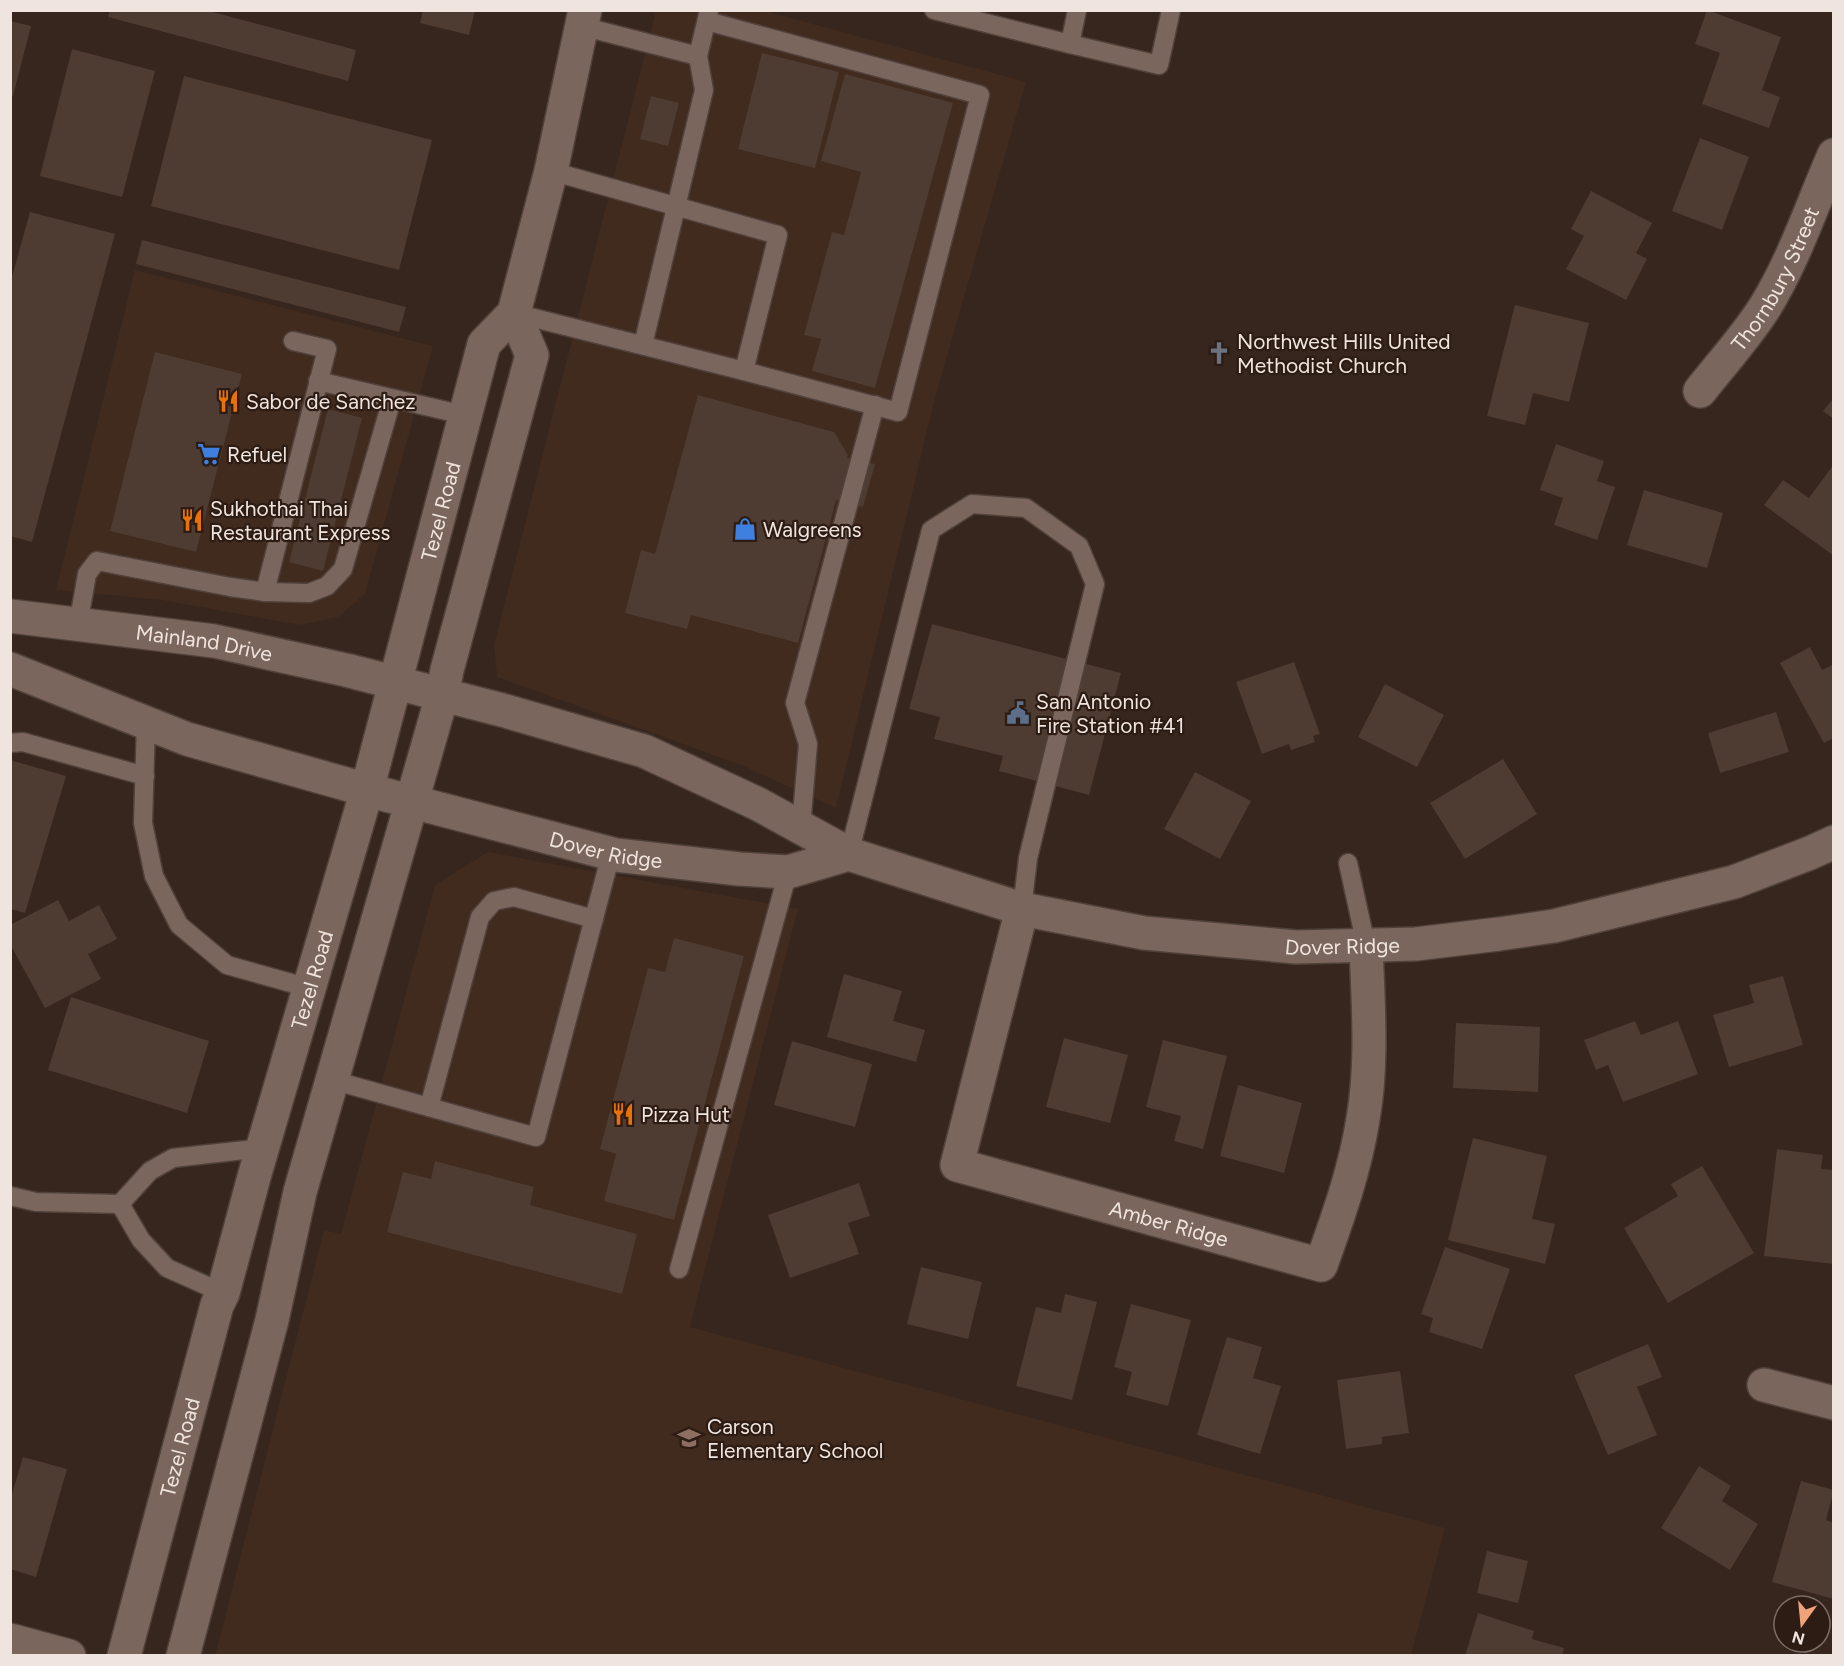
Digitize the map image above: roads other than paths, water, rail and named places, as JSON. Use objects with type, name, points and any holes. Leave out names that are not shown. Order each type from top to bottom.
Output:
[{"type":"main road","name":"Tezel Road","points":[[124,1656],[217,1305],[223,1293],[367,790],[484,344],[514,313],[551,171],[583,18]]},
{"type":"main road","name":"Thornbury Street","points":[[1700,391],[1766,306],[1787,265],[1833,155]]},
{"type":"main road","points":[[183,1656],[272,1320],[300,1192],[442,696],[447,670],[532,355],[514,313]]},
{"type":"main road","name":"Mainland Drive","points":[[10,616],[214,641],[396,683]]},
{"type":"main road","points":[[10,669],[187,739],[367,790]]},
{"type":"main road","name":"Dover Ridge","points":[[396,683],[502,710],[645,751],[758,804],[849,854],[1022,909],[1144,933],[1296,947],[1416,944],[1554,926],[1734,882],[1810,854],[1833,842]]},
{"type":"main road","name":"Dover Ridge","points":[[367,790],[611,854],[739,869],[788,872],[849,854]]},
{"type":"main road","name":"Amber Ridge","points":[[1022,909],[957,1165],[1321,1265],[1353,1170],[1364,1118],[1369,1066],[1366,945]]},
{"type":"main road","points":[[1764,1384],[1833,1403]]},
{"type":"main road","points":[[10,1640],[69,1656]]},
{"type":"lane","points":[[934,10],[1159,65],[1172,10]]},
{"type":"lane","points":[[1070,44],[1077,10]]},
{"type":"lane","points":[[514,313],[898,412],[980,95],[708,16],[698,56],[704,90],[644,345]]},
{"type":"lane","points":[[583,18],[698,56]]},
{"type":"lane","points":[[551,171],[778,235],[744,371]]},
{"type":"lane","points":[[265,592],[327,349],[293,341]]},
{"type":"lane","points":[[318,381],[464,415]]},
{"type":"lane","points":[[78,625],[87,574],[97,561],[265,592],[309,593],[327,586],[344,569],[392,399]]},
{"type":"lane","points":[[801,827],[808,744],[795,703],[875,405]]},
{"type":"lane","points":[[849,854],[931,530],[972,504],[1026,508],[1079,546],[1095,584],[1028,858],[1022,909]]},
{"type":"lane","points":[[147,723],[143,823],[154,876],[179,925],[227,965],[309,988]]},
{"type":"lane","points":[[10,743],[23,742],[145,776]]},
{"type":"lane","points":[[332,1080],[536,1137],[611,854]]},
{"type":"lane","points":[[1348,863],[1366,945]]},
{"type":"lane","points":[[679,1269],[788,872]]},
{"type":"lane","points":[[429,1107],[480,917],[494,901],[514,897],[594,919]]},
{"type":"lane","points":[[10,1196],[36,1202],[120,1204],[150,1171],[173,1158],[263,1148]]},
{"type":"lane","points":[[120,1204],[141,1240],[167,1268],[223,1293]]},
{"type":"place","name":"Northwest Hills United Methodist Church","points":[[1219,353]]},
{"type":"place","name":"Sabor de Sanchez","points":[[228,401]]},
{"type":"place","name":"Refuel","points":[[209,454]]},
{"type":"place","name":"Sukhothai Thai Restaurant Express","points":[[192,520]]},
{"type":"place","name":"Walgreens","points":[[745,529]]},
{"type":"place","name":"San Antonio Fire Station #41","points":[[1018,713]]},
{"type":"place","name":"Pizza Hut","points":[[623,1114]]},
{"type":"place","name":"Carson Elementary School","points":[[689,1438]]}]
